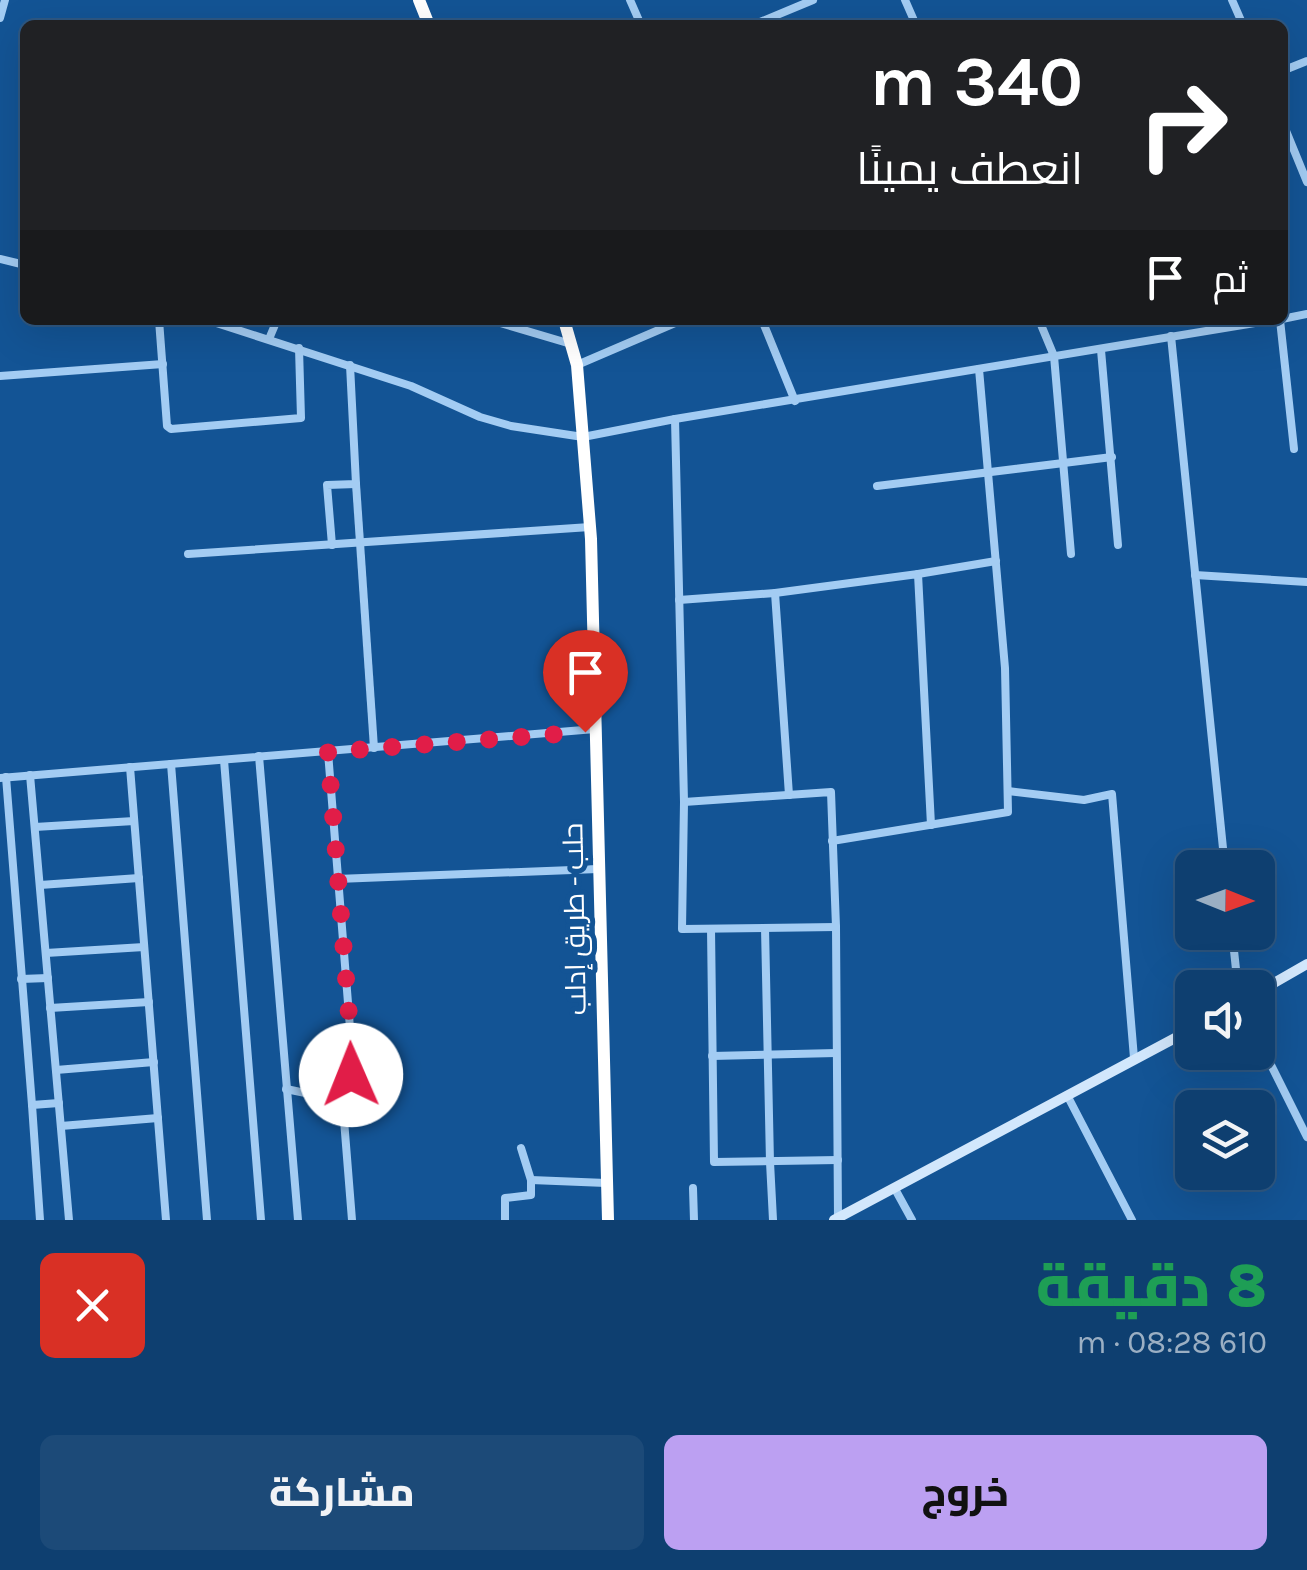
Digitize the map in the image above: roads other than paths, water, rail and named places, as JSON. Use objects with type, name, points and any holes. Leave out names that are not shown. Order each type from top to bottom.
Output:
[{"type":"highway","name":"حلب - طريق إدلب","points":[[565,325],[577,365],[590,527],[608,1220]]},
{"type":"street","points":[[0,18],[5,0]]},
{"type":"street","points":[[765,20],[812,0]]},
{"type":"street","points":[[1288,136],[1307,182]]},
{"type":"street","points":[[160,325],[167,426],[171,429],[300,418],[299,348]]},
{"type":"street","points":[[223,325],[411,386],[480,417],[582,437],[1245,325]]},
{"type":"street","points":[[269,339],[275,325]]},
{"type":"street","points":[[507,325],[571,344]]},
{"type":"street","points":[[577,365],[670,325]]},
{"type":"street","points":[[764,325],[796,401]]},
{"type":"street","points":[[1041,325],[1054,356],[1071,554]]},
{"type":"street","points":[[1280,325],[1294,449]]},
{"type":"street","points":[[1171,336],[1223,850]]},
{"type":"street","points":[[1102,350],[1118,545]]},
{"type":"street","points":[[0,376],[162,364]]},
{"type":"street","points":[[350,365],[374,748]]},
{"type":"street","points":[[832,841],[1008,812],[1005,668],[979,368]]},
{"type":"street","points":[[675,419],[684,802],[682,929],[836,927]]},
{"type":"street","points":[[878,486],[1112,457]]},
{"type":"street","points":[[332,546],[327,485],[356,484]]},
{"type":"street","points":[[188,554],[590,527]]},
{"type":"street","points":[[679,600],[775,593],[996,561]]},
{"type":"street","points":[[918,574],[932,824]]},
{"type":"street","points":[[1195,575],[1307,582]]},
{"type":"street","points":[[775,593],[789,795]]},
{"type":"street","points":[[40,1220],[3,778],[594,730]]},
{"type":"street","points":[[328,752],[354,1046],[351,1075],[342,1095],[352,1220]]},
{"type":"street","points":[[260,756],[298,1220]]},
{"type":"street","points":[[224,760],[262,1220]]},
{"type":"street","points":[[171,764],[207,1220]]},
{"type":"street","points":[[130,768],[166,1220]]},
{"type":"street","points":[[30,775],[69,1220],[56,1220]]},
{"type":"street","points":[[1008,791],[1084,800],[1112,794],[1134,1058]]},
{"type":"street","points":[[684,802],[831,792],[836,927],[836,1219],[1175,1037]]},
{"type":"street","points":[[34,827],[134,821]]},
{"type":"street","points":[[337,879],[598,869]]},
{"type":"street","points":[[40,884],[139,878]]},
{"type":"street","points":[[765,928],[773,1220]]},
{"type":"street","points":[[710,929],[714,1162],[838,1160]]},
{"type":"street","points":[[46,952],[144,947]]},
{"type":"street","points":[[1275,982],[1307,964]]},
{"type":"street","points":[[21,979],[48,978]]},
{"type":"street","points":[[50,1008],[149,1002]]},
{"type":"street","points":[[712,1056],[836,1053]]},
{"type":"street","points":[[56,1070],[154,1062]]},
{"type":"street","points":[[1274,1070],[1307,1137]]},
{"type":"street","points":[[286,1089],[320,1096],[342,1095]]},
{"type":"street","points":[[1066,1095],[1132,1220]]},
{"type":"street","points":[[32,1105],[59,1103]]},
{"type":"street","points":[[61,1126],[158,1118]]},
{"type":"street","points":[[504,1220],[504,1198],[531,1195],[531,1180],[521,1148]]},
{"type":"street","points":[[531,1180],[607,1183]]},
{"type":"street","points":[[693,1188],[694,1220]]},
{"type":"street","points":[[895,1188],[912,1220]]}]
